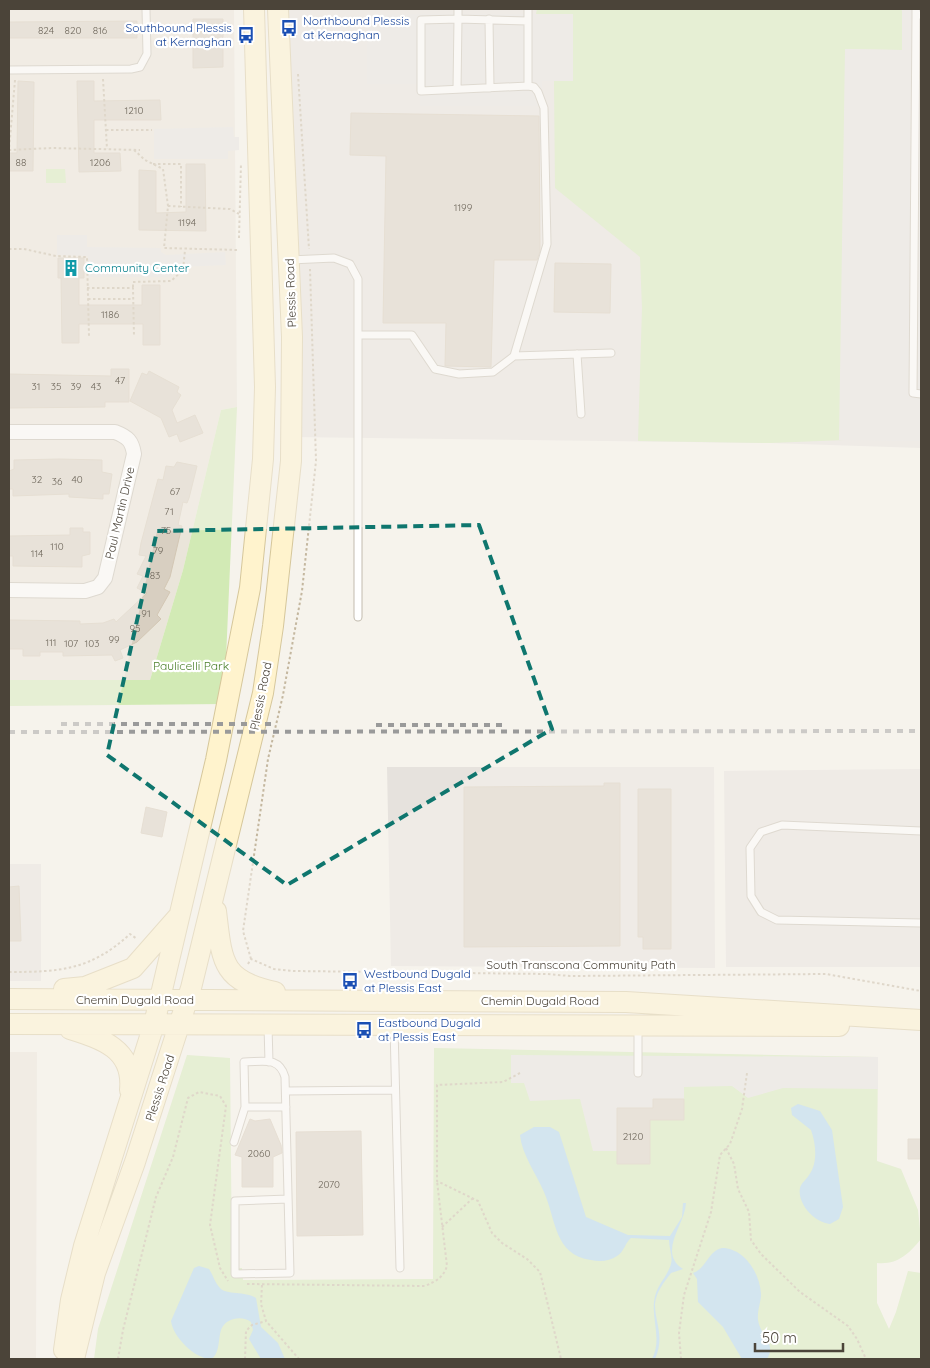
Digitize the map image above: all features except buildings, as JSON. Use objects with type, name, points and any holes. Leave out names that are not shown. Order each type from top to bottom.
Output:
[{"type":"main road","name":"Plessis Road","points":[[62,1359],[71,1300],[84,1246],[128,1110],[160,1000],[237,662],[258,528],[265,387],[254,9]]},
{"type":"main road","name":"Plessis Road","points":[[74,1359],[95,1273],[180,1025],[214,901],[263,692],[273,626],[291,461],[292,337],[278,9]]},
{"type":"main road","points":[[214,901],[221,954],[226,965],[240,980],[251,987],[311,1001]]},
{"type":"main road","points":[[9,998],[29,992],[85,987],[133,968],[179,915]]},
{"type":"main road","name":"Chemin Dugald Road","points":[[9,998],[626,1002],[921,1020]]},
{"type":"main road","points":[[394,1026],[396,1000]]},
{"type":"main road","points":[[626,1002],[634,1012],[638,1025]]},
{"type":"main road","name":"Chemin Dugald Road","points":[[9,1024],[921,1026]]},
{"type":"main road","points":[[54,1024],[111,1045],[125,1059],[129,1066],[131,1082],[128,1110]]},
{"type":"street","name":"Paul Martin Drive","points":[[9,432],[115,432],[126,436],[132,444],[134,454],[105,578],[98,587],[85,591],[9,590]]},
{"type":"lane","points":[[12,70],[131,69],[140,67],[147,54],[146,9]]},
{"type":"lane","points":[[456,89],[458,9]]},
{"type":"lane","points":[[528,9],[528,86]]},
{"type":"lane","points":[[918,13],[913,393],[921,394]]},
{"type":"lane","points":[[514,356],[547,244],[544,108],[538,92],[534,87],[528,86],[421,91],[421,20],[458,18],[528,20]]},
{"type":"lane","points":[[489,19],[490,88]]},
{"type":"lane","points":[[289,260],[334,258],[350,264],[358,279],[358,617]]},
{"type":"lane","points":[[358,335],[412,335],[435,369],[458,374],[493,372],[514,356],[611,353]]},
{"type":"lane","points":[[577,354],[581,414]]},
{"type":"lane","points":[[921,831],[782,825],[761,832],[750,848],[751,896],[761,912],[777,920],[921,923]]},
{"type":"lane","points":[[638,1025],[638,1073]]},
{"type":"lane","points":[[268,1026],[269,1062]]},
{"type":"lane","points":[[394,1026],[394,1090],[400,1268]]},
{"type":"lane","points":[[234,1142],[245,1107],[244,1062],[277,1062],[282,1067],[286,1091],[290,1273],[236,1274],[235,1201],[288,1199]]},
{"type":"lane","points":[[286,1091],[394,1090]]},
{"type":"lane","points":[[245,1107],[286,1107]]},
{"type":"path","points":[[103,69],[107,149]]},
{"type":"path","points":[[12,70],[9,150],[52,148],[140,150]]},
{"type":"path","points":[[106,130],[152,130]]},
{"type":"path","points":[[134,150],[153,164],[164,169],[168,206],[164,248],[239,250]]},
{"type":"path","points":[[153,164],[181,164],[181,207]]},
{"type":"path","points":[[168,206],[230,209],[239,214]]},
{"type":"path","points":[[9,249],[24,249],[56,256],[87,257],[89,336]]},
{"type":"path","points":[[134,336],[133,282],[171,282],[183,270],[185,250]]},
{"type":"path","points":[[87,288],[133,288]]},
{"type":"path","points":[[88,299],[133,299]]},
{"type":"path","points":[[9,972],[65,970],[91,962],[113,950],[130,934]]},
{"type":"path","name":"South Transcona Community Path","points":[[246,967],[251,959],[274,969],[353,970],[383,974],[548,974],[570,976],[826,974],[921,991]]},
{"type":"path","points":[[244,1284],[425,1286],[444,1276],[446,1266],[437,1181],[437,1085],[503,1082],[520,1073]]},
{"type":"path","points":[[681,1359],[679,1333],[684,1295],[711,1212],[720,1154],[730,1144],[742,1109],[747,1073]]},
{"type":"path","points":[[118,1359],[123,1330],[158,1190],[173,1157],[188,1098],[198,1092],[220,1096],[226,1106],[210,1225],[220,1268],[226,1280],[235,1284]]},
{"type":"path","points":[[726,1148],[734,1164],[738,1189],[749,1212],[752,1240],[761,1254],[800,1292],[848,1326],[857,1339],[866,1359]]},
{"type":"path","points":[[437,1181],[478,1201],[492,1233],[502,1243],[527,1259],[540,1272],[561,1359]]},
{"type":"path","points":[[441,1228],[473,1198]]},
{"type":"path","points":[[262,1285],[261,1304],[266,1321],[299,1359]]},
{"type":"path","points":[[245,1359],[244,1336],[246,1330],[252,1325],[266,1321]]},
{"type":"highlighted area","points":[[479,525],[552,729],[287,885],[107,755],[157,531]]},
{"type":"shaded area","points":[[9,9],[234,9],[237,407],[221,410],[183,570],[150,680],[9,680]]},
{"type":"shaded area","points":[[281,9],[921,9],[921,448],[770,443],[293,437]]},
{"type":"shaded area","points":[[902,9],[921,9],[921,441],[839,440],[845,49],[902,50]]},
{"type":"shaded area","points":[[367,14],[573,14],[573,81],[542,81],[542,106],[420,106],[420,84],[367,84]]},
{"type":"shaded area","points":[[233,127],[234,137],[239,137],[239,150],[228,151],[228,159],[154,159],[154,129]]},
{"type":"shaded area","points":[[57,235],[87,235],[87,247],[161,248],[161,252],[166,255],[225,252],[226,265],[180,267],[170,277],[88,277],[88,256],[57,255]]},
{"type":"shaded area","points":[[387,767],[714,767],[715,968],[391,966]]},
{"type":"shaded area","points":[[921,769],[921,967],[726,967],[724,771]]},
{"type":"shaded area","points":[[9,864],[41,864],[41,981],[9,981]]},
{"type":"shaded area","points":[[9,1052],[37,1052],[36,1359],[9,1359]]},
{"type":"shaded area","points":[[511,1055],[878,1057],[878,1089],[783,1088],[748,1098],[732,1086],[684,1087],[684,1099],[653,1099],[653,1108],[617,1108],[617,1151],[593,1151],[580,1099],[530,1101],[524,1083],[511,1083]]},
{"type":"green space","points":[[537,9],[901,9],[902,50],[845,49],[844,440],[770,443],[638,441],[642,308],[640,257],[555,188],[554,81],[573,81],[573,14],[536,14]]},
{"type":"green space","points":[[46,169],[65,169],[66,183],[46,183]]},
{"type":"green space","name":"Paulicelli Park","points":[[237,407],[224,704],[9,706],[9,680],[150,680],[183,570],[221,410]]},
{"type":"green space","points":[[434,1048],[878,1057],[877,1161],[901,1169],[918,1210],[921,1239],[912,1249],[897,1260],[877,1263],[877,1303],[889,1329],[908,1271],[921,1273],[921,1359],[94,1359],[98,1329],[187,1055],[230,1058],[232,1268],[242,1268],[243,1280],[433,1279]]},
{"type":"water","points":[[798,1104],[820,1111],[832,1130],[843,1207],[839,1219],[830,1224],[824,1223],[808,1212],[801,1200],[800,1188],[812,1170],[815,1153],[811,1130],[792,1115],[791,1108]]},
{"type":"water","points":[[534,1127],[550,1127],[559,1132],[586,1217],[628,1235],[670,1236],[682,1217],[683,1203],[686,1203],[685,1211],[672,1246],[672,1255],[683,1269],[671,1273],[661,1287],[655,1304],[659,1344],[655,1359],[652,1359],[656,1345],[654,1302],[657,1291],[671,1264],[669,1240],[631,1238],[619,1254],[605,1261],[594,1261],[579,1257],[570,1251],[558,1234],[544,1192],[526,1157],[521,1142],[520,1135]]},
{"type":"water","points":[[722,1248],[730,1249],[744,1257],[758,1278],[761,1294],[758,1320],[770,1348],[767,1359],[742,1359],[723,1327],[698,1302],[697,1279],[693,1273],[701,1268],[713,1253]]},
{"type":"water","points":[[199,1266],[209,1269],[217,1284],[223,1290],[247,1294],[256,1298],[261,1327],[278,1343],[285,1359],[261,1359],[249,1339],[253,1330],[251,1322],[239,1318],[230,1320],[223,1326],[216,1354],[211,1359],[198,1355],[180,1340],[171,1321],[194,1268]]},
{"type":"railway","points":[[61,724],[276,724]]},
{"type":"railway","points":[[376,725],[506,725]]},
{"type":"railway","points":[[9,732],[921,731]]},
{"type":"place","name":"Northbound Plessis at Kernaghan","points":[[289,28]]},
{"type":"place","name":"Southbound Plessis at Kernaghan","points":[[246,35]]},
{"type":"place","name":"Community Center","points":[[71,268]]},
{"type":"place","name":"Westbound Dugald at Plessis East","points":[[350,981]]},
{"type":"place","name":"Eastbound Dugald at Plessis East","points":[[364,1030]]}]
